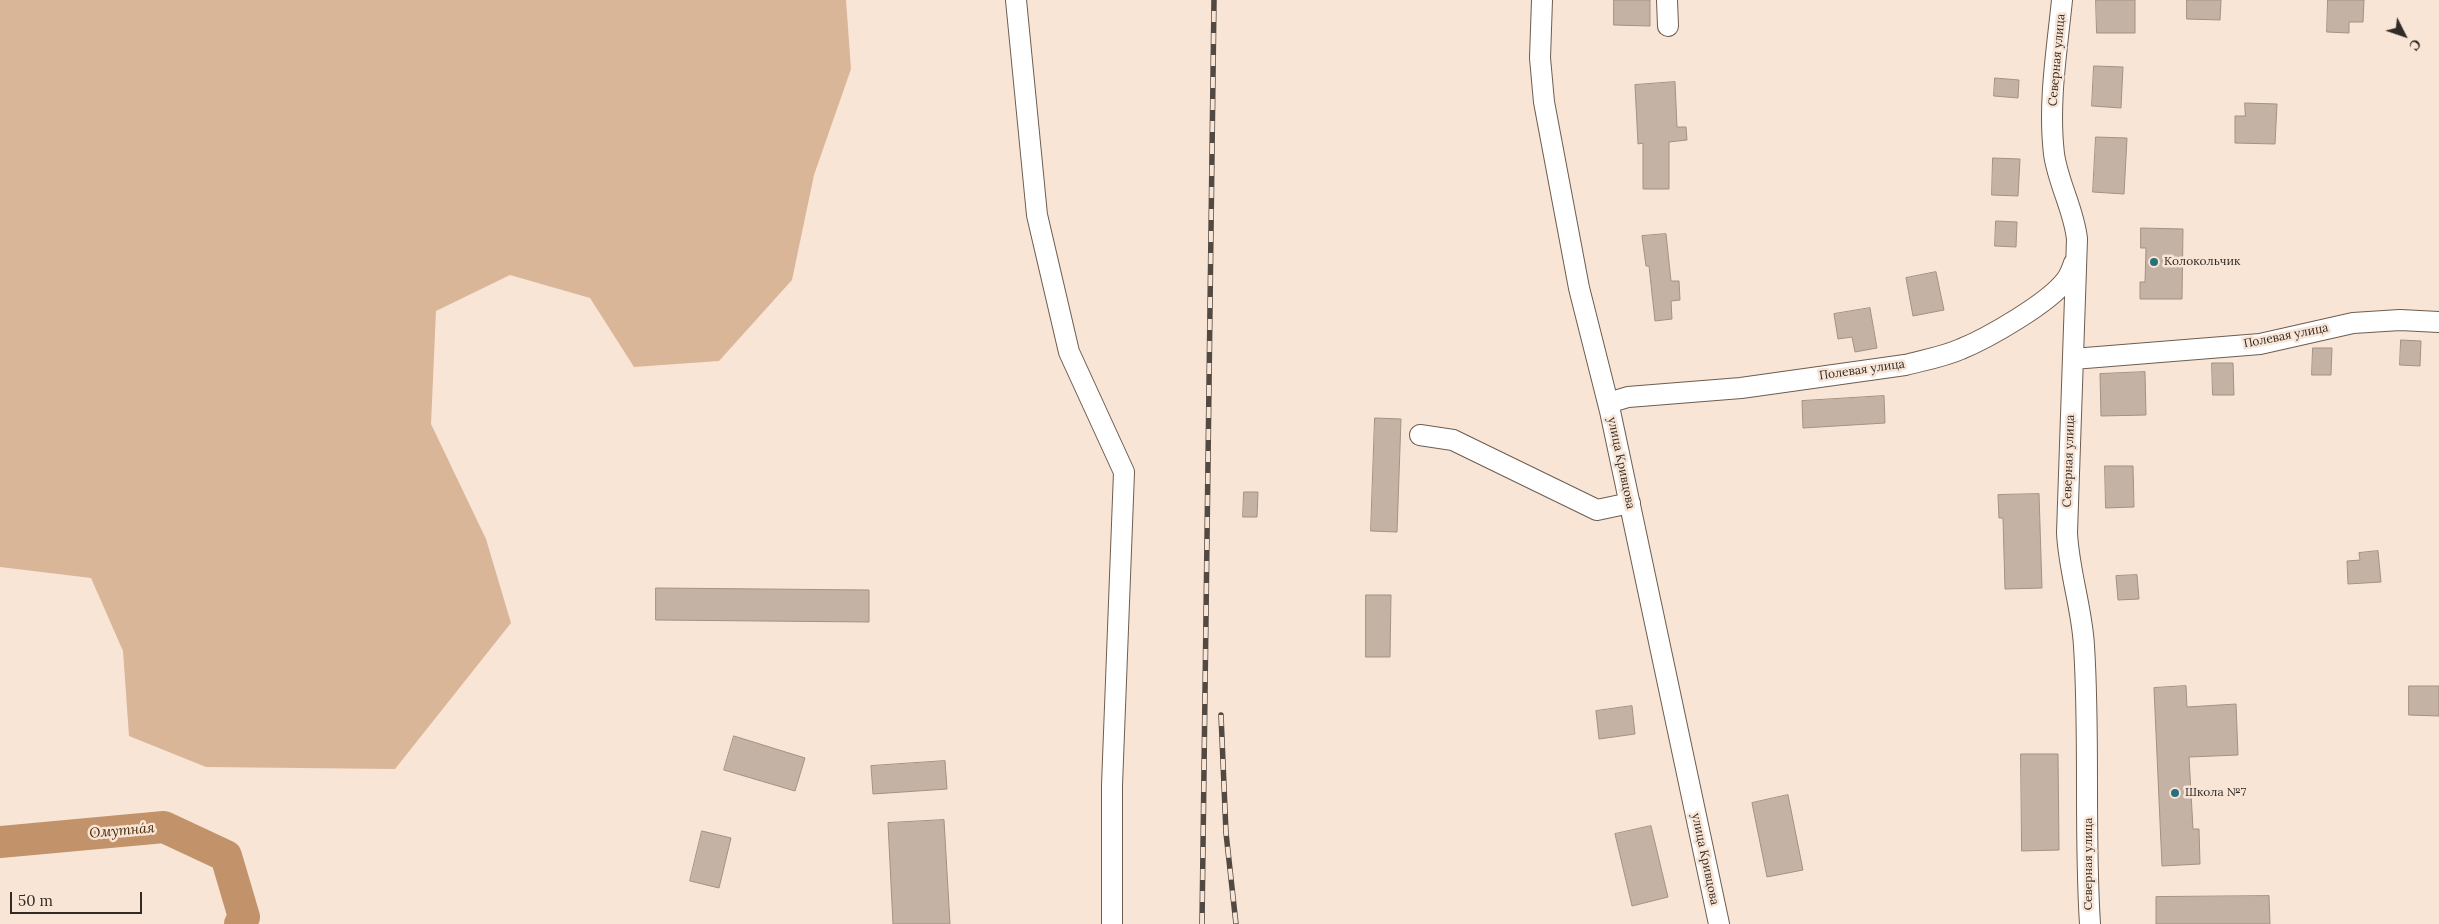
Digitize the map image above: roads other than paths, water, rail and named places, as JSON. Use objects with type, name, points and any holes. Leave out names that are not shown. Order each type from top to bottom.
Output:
[{"type":"street","points":[[1016,0],[1036,215],[1068,352],[1124,472],[1112,785],[1112,924]]},
{"type":"street","name":"улица Кривцова","points":[[1542,0],[1540,58],[1544,102],[1579,288],[1608,403],[1719,924]]},
{"type":"street","points":[[1667,0],[1668,26]]},
{"type":"street","name":"Северная улица","points":[[2062,0],[2052,112],[2054,145],[2059,177],[2075,226],[2076,254],[2067,533],[2069,558],[2083,627],[2088,713],[2090,924]]},
{"type":"street","name":"Полевая улица","points":[[1608,403],[1628,397],[1741,388],[1932,359],[1972,344],[2053,293],[2071,272],[2076,254]]},
{"type":"street","name":"Полевая улица","points":[[2073,359],[2260,344],[2353,323],[2400,320],[2439,322]]},
{"type":"street","points":[[1420,435],[1453,440],[1597,510],[1630,503]]},
{"type":"waterway","name":"Омутна́я","points":[[0,842],[164,827],[226,856],[244,917],[240,924]]},
{"type":"railway","points":[[1202,924],[1214,0]]},
{"type":"railway","points":[[1221,715],[1226,833],[1236,924]]},
{"type":"place","name":"Колокольчик","points":[[2154,262]]},
{"type":"place","name":"Школа №7","points":[[2175,793]]}]
